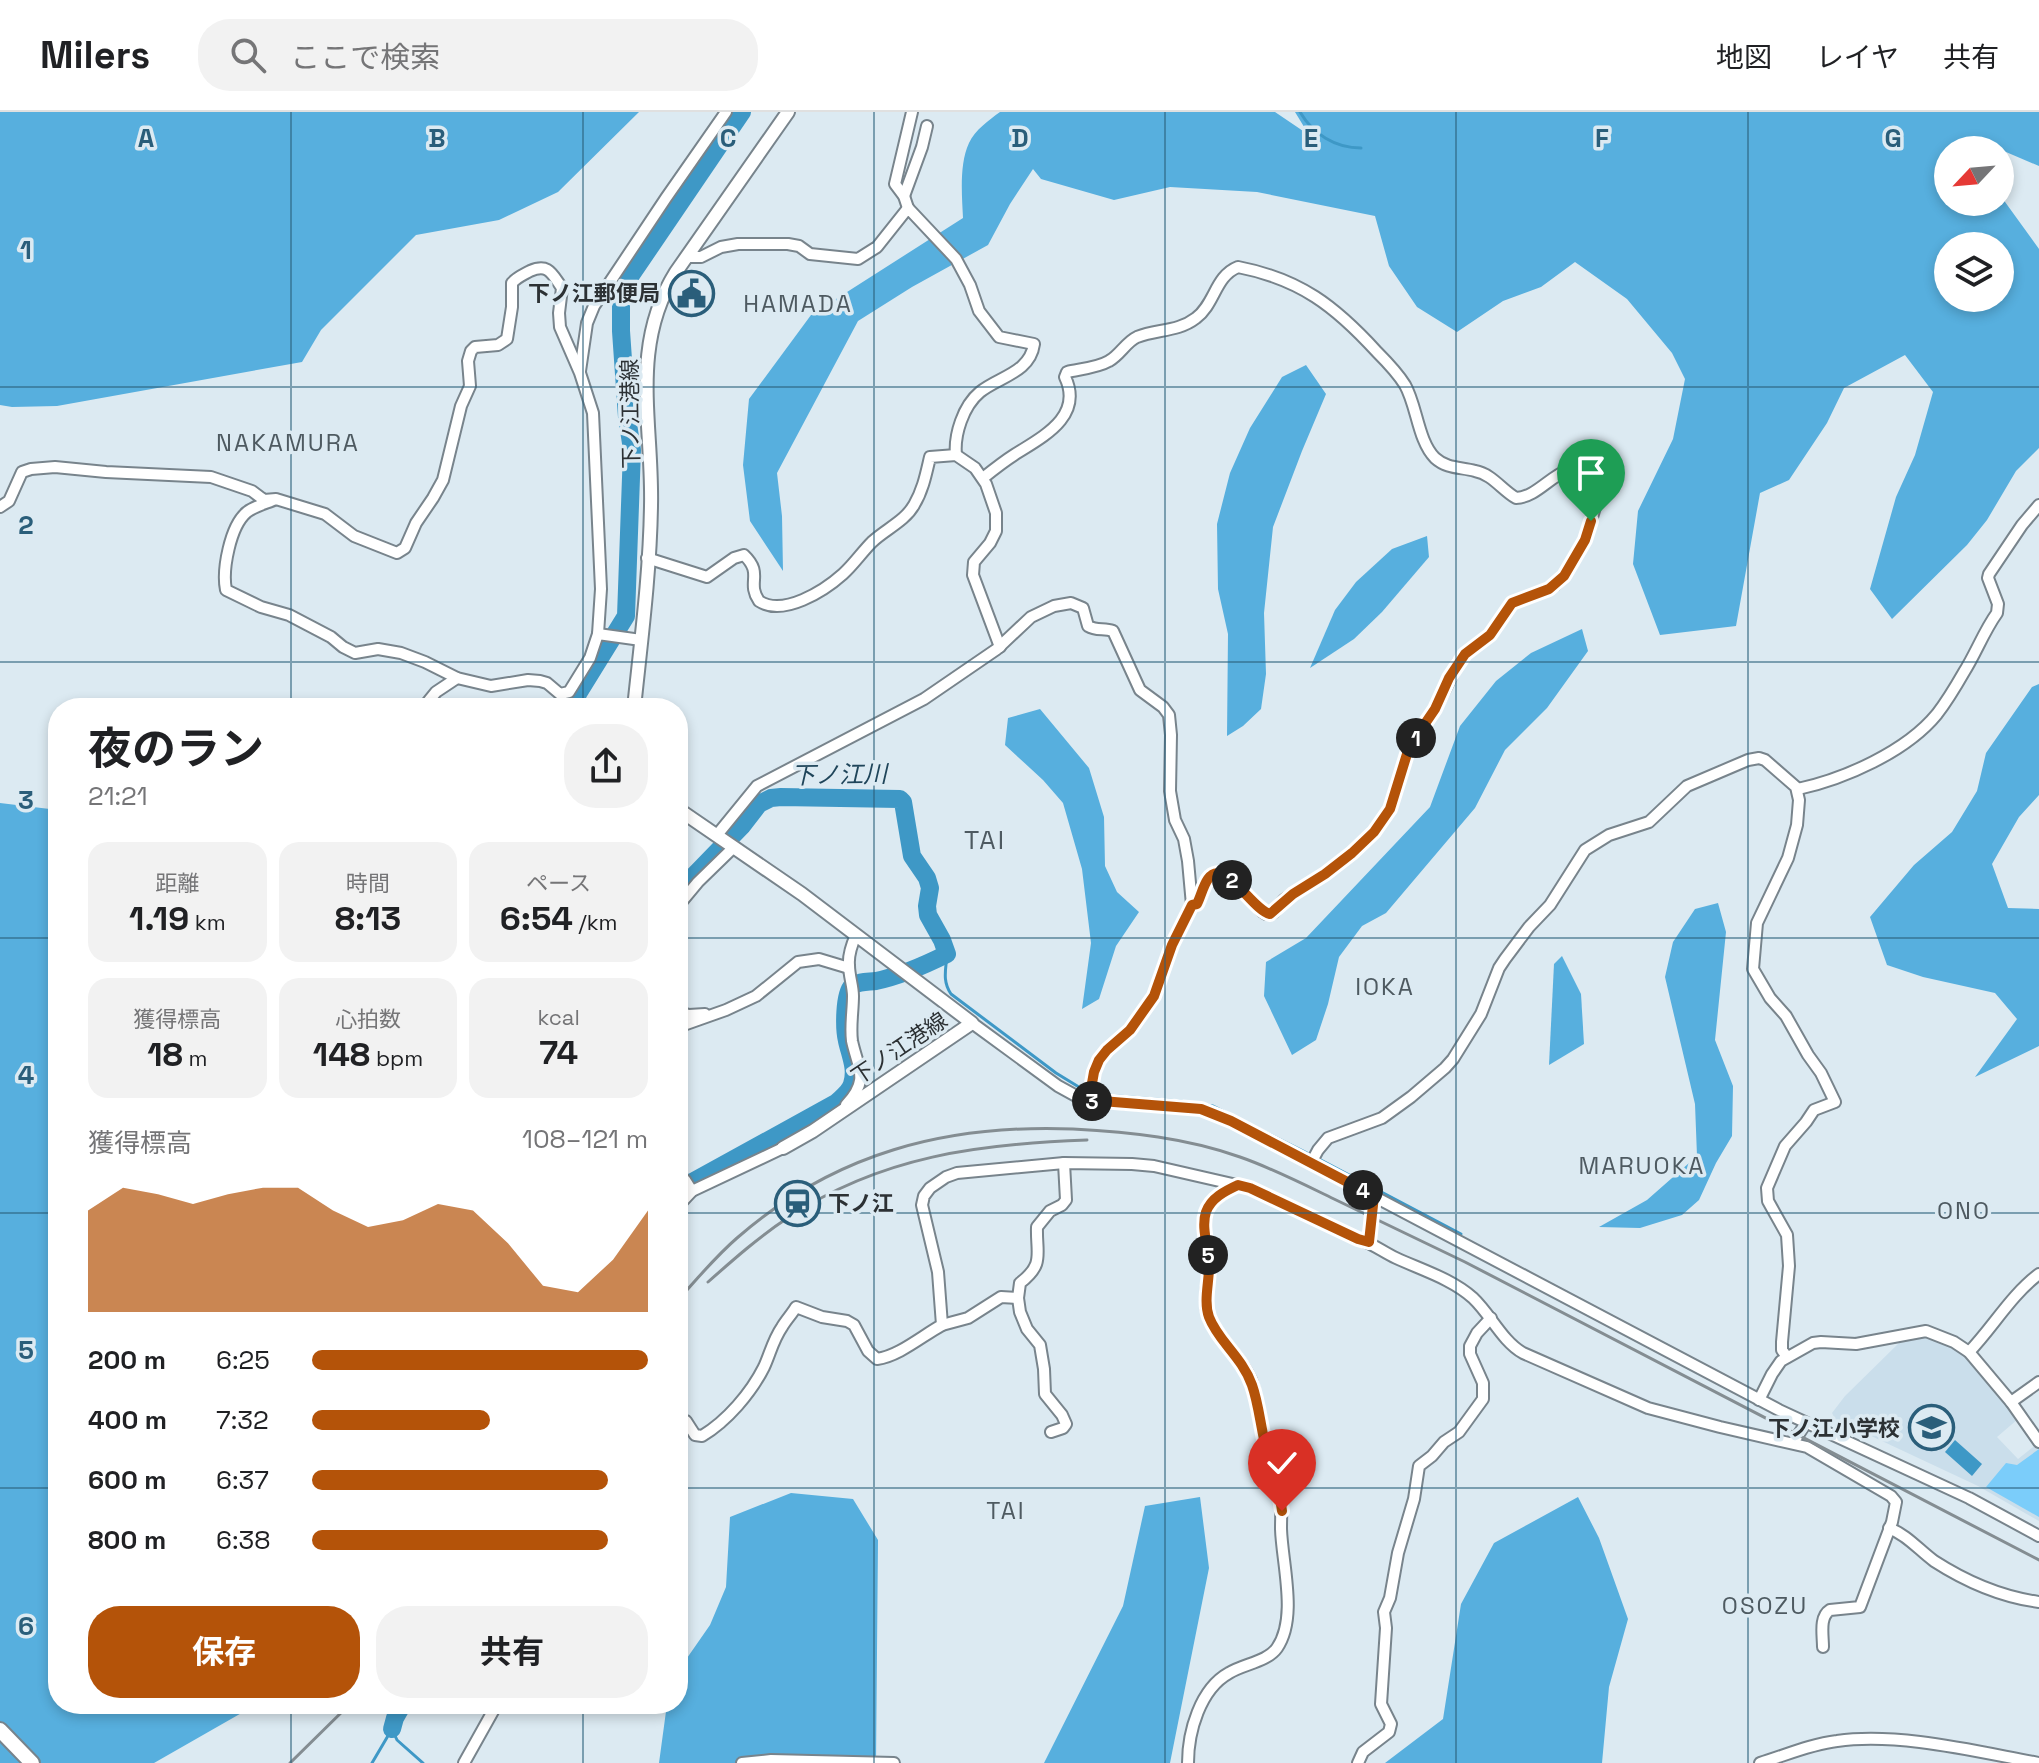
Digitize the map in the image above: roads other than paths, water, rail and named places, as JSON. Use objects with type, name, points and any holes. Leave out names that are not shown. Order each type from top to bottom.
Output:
[{"type":"highway","points":[[0,1730],[32,1763]]},
{"type":"main road","name":"下ノ江港線","points":[[634,698],[634,639],[647,558],[651,505],[646,385],[652,326],[669,282],[788,112]]},
{"type":"main road","points":[[688,816],[794,888],[856,935]]},
{"type":"main road","name":"下ノ江港線","points":[[783,1148],[972,1023],[856,935]]},
{"type":"street","points":[[580,373],[587,323],[594,306],[726,112]]},
{"type":"street","points":[[912,112],[895,184],[908,208],[956,259],[979,311],[999,337],[1034,344],[1033,352],[1022,366],[981,391],[971,402],[955,443],[956,455]]},
{"type":"street","points":[[904,196],[927,126]]},
{"type":"street","points":[[686,257],[701,257],[721,247],[738,244],[788,244],[799,246],[810,254],[858,259],[877,247],[908,208]]},
{"type":"street","points":[[983,478],[1055,428],[1069,404],[1067,372],[1109,361],[1131,340],[1157,331],[1176,329],[1190,322],[1208,305],[1224,275],[1238,267],[1266,273],[1311,293],[1364,337],[1405,385],[1428,449],[1444,465],[1484,473],[1516,498],[1530,495],[1568,470],[1585,479],[1597,491],[1585,540],[1564,576],[1549,589],[1512,603],[1490,635],[1458,663],[1435,709],[1407,754],[1390,809],[1374,832],[1325,874],[1284,900],[1273,913],[1263,912],[1230,878],[1222,874],[1209,877],[1197,904],[1192,905]]},
{"type":"street","points":[[0,507],[9,501],[22,472],[31,469],[211,477],[252,491],[264,500],[276,499],[325,514],[354,536],[397,553],[405,548],[416,523],[443,480],[461,406],[470,386],[468,359],[471,351],[477,346],[498,345],[510,333],[512,283],[536,269],[546,268],[562,288],[559,323],[580,373],[593,416],[601,589],[600,634],[590,658],[567,693],[557,693],[547,683],[540,681],[491,686],[457,678],[401,653],[378,649],[355,653],[289,615],[261,607],[226,590],[225,565],[239,521],[245,513],[276,499]]},
{"type":"street","points":[[647,558],[707,577],[734,558],[744,555],[755,571],[753,590],[759,601],[768,606],[793,604],[842,575],[873,542],[913,508],[922,489],[930,457],[956,455],[975,468],[983,478],[996,513],[996,531],[974,562],[973,575],[1000,647]]},
{"type":"street","points":[[1798,789],[1876,760],[1907,741],[1938,713],[1997,613],[1998,604],[1989,574],[2039,505]]},
{"type":"street","points":[[717,835],[757,786],[924,699],[1000,647],[1031,617],[1054,606],[1071,603],[1083,608],[1088,626],[1094,630],[1104,628],[1113,631],[1140,690],[1169,715],[1170,791],[1175,820],[1184,839],[1192,905],[1172,945],[1154,996],[1130,1030],[1102,1055],[1094,1072],[1090,1095]]},
{"type":"street","points":[[600,634],[634,639]]},
{"type":"street","points":[[431,698],[457,678]]},
{"type":"street","points":[[1311,1163],[1328,1138],[1382,1118],[1453,1059],[1481,1014],[1499,968],[1529,927],[1550,905],[1579,857],[1592,844],[1618,831],[1649,822],[1687,786],[1748,760],[1765,760],[1798,789],[1799,811],[1788,858],[1757,923],[1753,969],[1770,998],[1786,1016],[1835,1102],[1814,1110],[1785,1146],[1767,1188],[1768,1201],[1787,1235],[1789,1266],[1782,1342],[1782,1350],[1787,1357]]},
{"type":"street","points":[[688,894],[734,846]]},
{"type":"street","points":[[838,1114],[852,1098],[860,1078],[852,1037],[853,988],[849,968],[856,935]]},
{"type":"street","points":[[688,1023],[756,996],[798,962],[819,959],[849,968]]},
{"type":"street","points":[[688,1015],[715,1014]]},
{"type":"street","points":[[972,1023],[1062,1089],[1201,1109],[1231,1121],[1759,1400],[1969,1498],[2039,1536]]},
{"type":"street","points":[[688,1182],[783,1148]]},
{"type":"street","points":[[1051,1432],[1066,1424],[1046,1397],[1040,1345],[1023,1322],[1018,1298],[1020,1283],[1037,1265],[1037,1227],[1050,1211],[1066,1200],[1064,1163]]},
{"type":"street","points":[[942,1325],[938,1272],[922,1210],[928,1192],[946,1177],[957,1173],[1064,1163],[1143,1165],[1250,1188],[1369,1242],[1468,1294],[1518,1350],[1630,1400],[1677,1416],[1793,1443],[1817,1452],[1895,1499],[1894,1515],[1860,1607],[1826,1613],[1823,1617],[1823,1647]]},
{"type":"street","points":[[1188,1763],[1188,1745],[1209,1690],[1227,1674],[1276,1650],[1286,1624],[1281,1502],[1256,1397],[1245,1368],[1214,1326],[1207,1306],[1209,1263],[1205,1217],[1218,1196],[1238,1185]]},
{"type":"street","points":[[1369,1242],[1374,1196]]},
{"type":"street","points":[[1969,1352],[2018,1292],[2039,1274]]},
{"type":"street","points":[[688,1424],[695,1435],[702,1436],[726,1417],[755,1382],[771,1347],[796,1307],[854,1325],[868,1351],[877,1359],[896,1354],[942,1325],[968,1318],[1001,1297],[1018,1298]]},
{"type":"street","points":[[1358,1763],[1363,1752],[1391,1729],[1381,1704],[1386,1628],[1384,1612],[1414,1499],[1419,1466],[1459,1432],[1483,1399],[1483,1383],[1470,1354],[1470,1346],[1491,1318]]},
{"type":"street","points":[[1759,1400],[1775,1369],[1787,1357],[1817,1342],[1850,1344],[1926,1331],[1969,1352],[2011,1402],[2039,1442]]},
{"type":"street","points":[[2011,1402],[2039,1382]]},
{"type":"street","points":[[1793,1443],[1806,1423]]},
{"type":"street","points":[[1889,1528],[1961,1576],[2003,1594],[2039,1602]]},
{"type":"street","points":[[464,1763],[491,1714]]},
{"type":"street","points":[[1760,1763],[1813,1746],[1866,1739],[1912,1742],[2039,1763]]},
{"type":"street","points":[[742,1763],[771,1760],[894,1763]]},
{"type":"waterway","name":"下ノ江川","points":[[576,698],[626,616],[632,450],[621,331],[625,284],[742,112]]},
{"type":"waterway","points":[[1300,112],[1311,127],[1326,138],[1361,148]]},
{"type":"waterway","name":"下ノ江川","points":[[688,882],[759,804],[771,798],[900,799],[912,856],[930,888],[928,915],[947,954],[903,973],[852,986],[847,996],[845,1020],[853,1067],[850,1090],[836,1103],[688,1184]]},
{"type":"waterway","points":[[947,954],[945,970],[951,994],[1056,1073],[1087,1092]]},
{"type":"waterway","points":[[1094,1094],[1213,1106],[1307,1153]]},
{"type":"waterway","points":[[1317,1158],[1461,1234]]},
{"type":"waterway","name":"下ノ江川","points":[[392,1729],[397,1714]]},
{"type":"waterway","points":[[392,1729],[397,1740],[423,1763]]},
{"type":"waterway","points":[[372,1763],[392,1729]]},
{"type":"railway","points":[[688,1289],[729,1245],[774,1209],[813,1184],[852,1165],[894,1150],[936,1139],[1026,1129],[1094,1130],[1179,1141],[1220,1150],[1264,1166],[1465,1262],[2039,1560]]},
{"type":"railway","points":[[708,1282],[789,1217],[824,1196],[860,1180],[932,1157],[970,1150],[1087,1140]]},
{"type":"railway","points":[[290,1763],[340,1714]]},
{"type":"place","name":"下ノ江郵便局","points":[[691,293]]},
{"type":"place","name":"下ノ江","points":[[797,1203]]},
{"type":"place","name":"下ノ江小学校","points":[[1931,1428]]},
{"type":"district","name":"HAMADA","points":[[798,304]]},
{"type":"district","name":"NAKAMURA","points":[[288,443]]},
{"type":"district","name":"TAI","points":[[985,840]]},
{"type":"district","name":"IOKA","points":[[1385,987]]},
{"type":"district","name":"MARUOKA","points":[[1642,1166]]},
{"type":"district","name":"ONO","points":[[1964,1211]]},
{"type":"district","name":"TAI","points":[[1006,1511]]},
{"type":"district","name":"OSOZU","points":[[1765,1606]]}]
